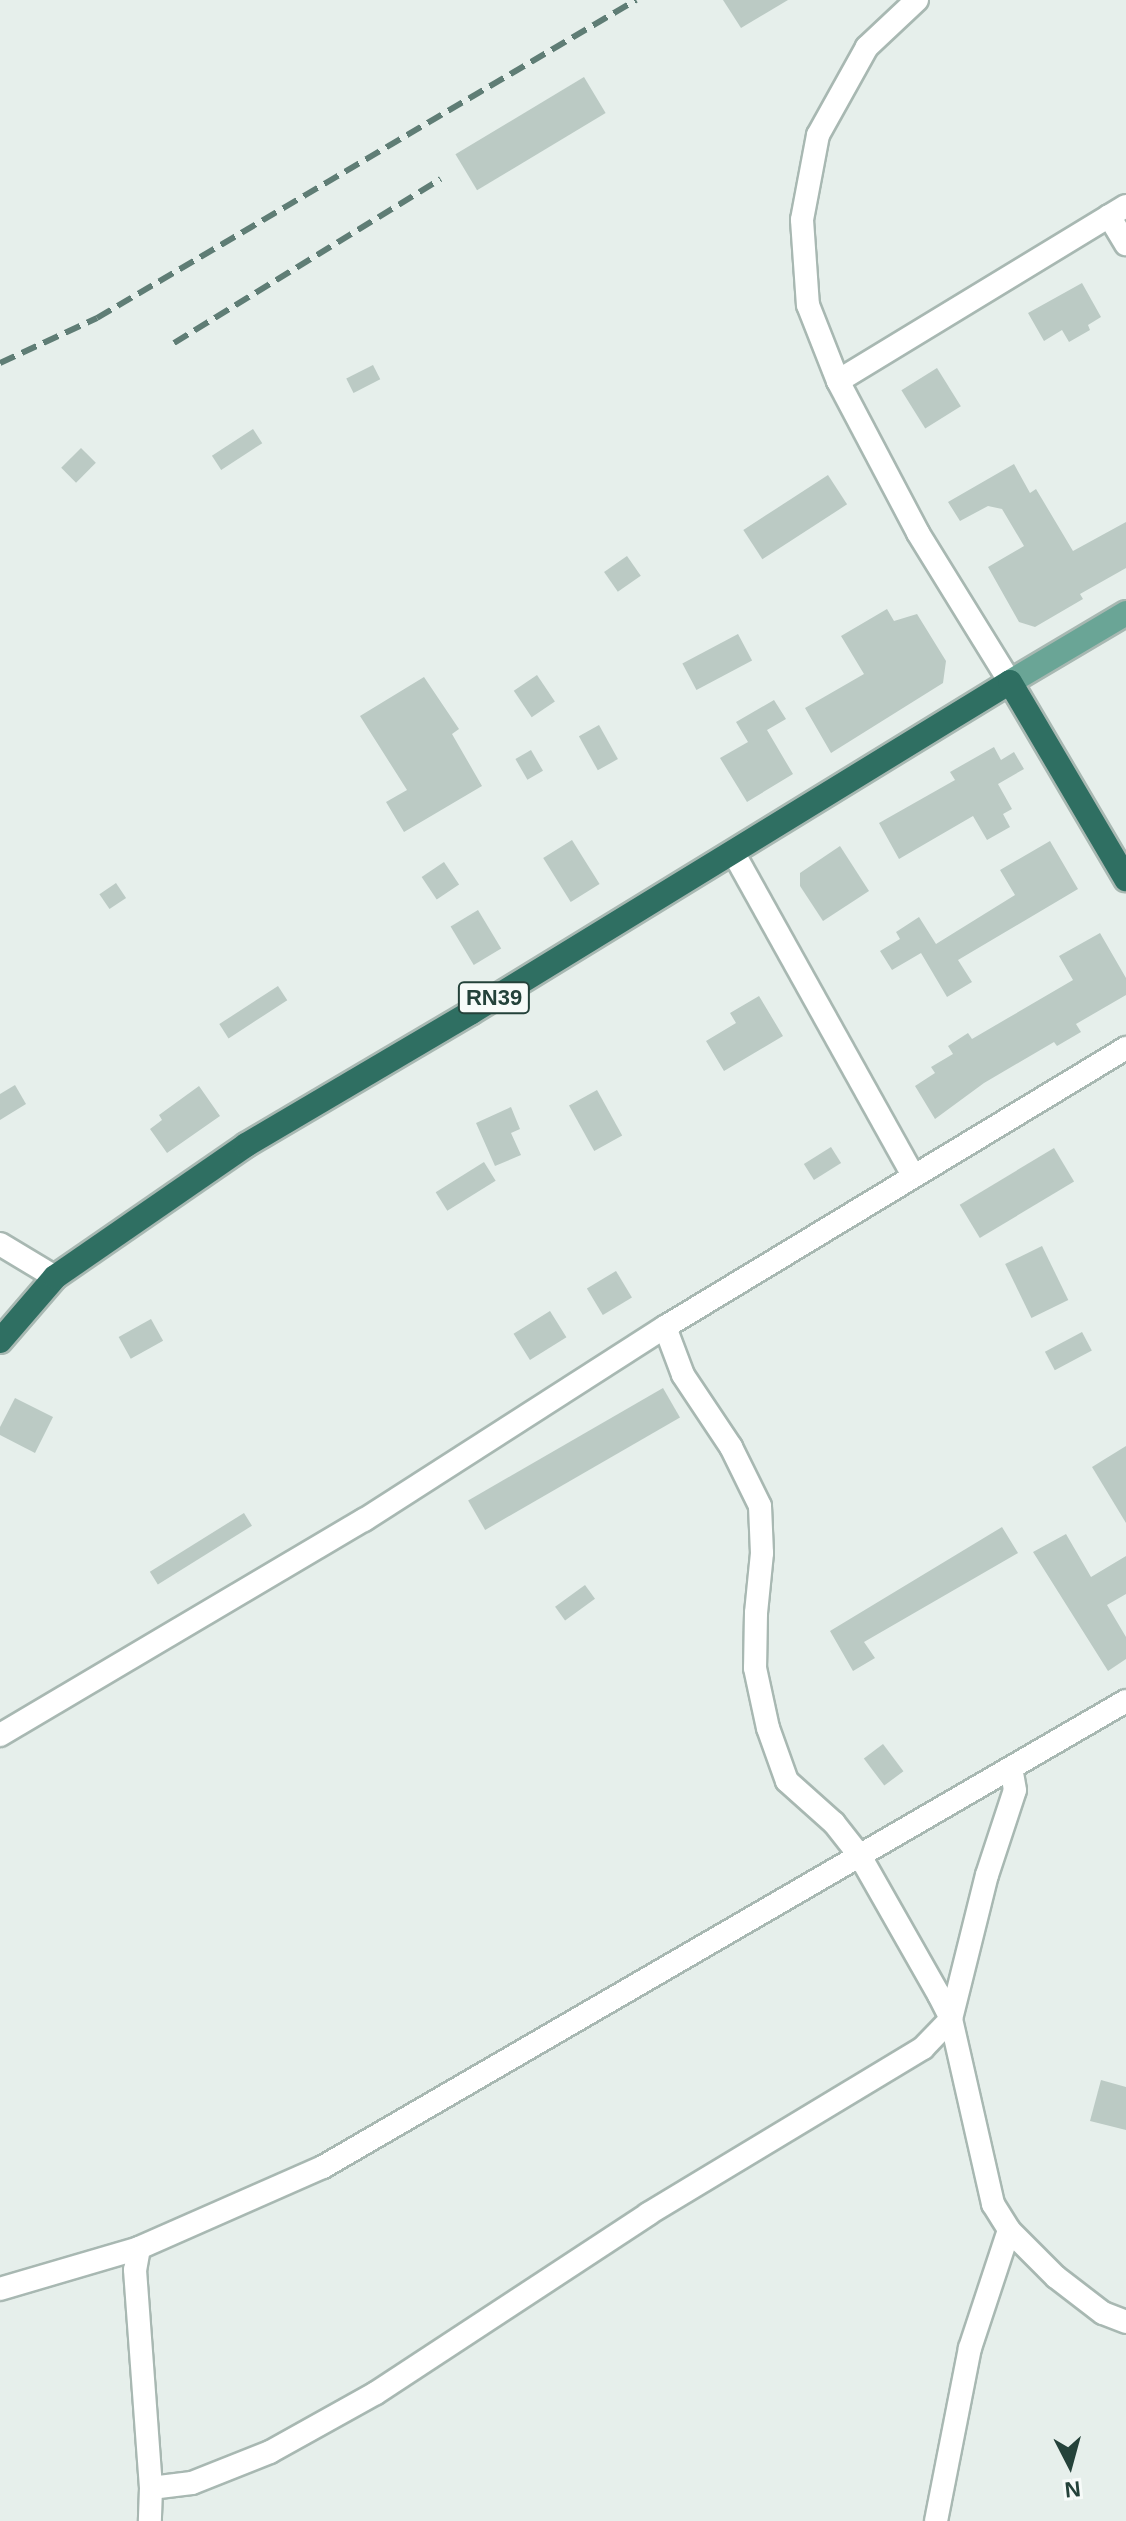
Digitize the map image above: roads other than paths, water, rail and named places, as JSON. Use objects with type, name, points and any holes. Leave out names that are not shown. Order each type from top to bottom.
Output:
[{"type":"highway","name":"RN39","points":[[0,1341],[55,1277],[246,1145],[1010,682]]},
{"type":"highway","points":[[1010,682],[1126,879]]},
{"type":"main road","points":[[1010,682],[1126,613]]},
{"type":"street","points":[[917,0],[867,47],[818,135],[802,220],[808,305],[838,381],[918,533],[1010,682]]},
{"type":"street","points":[[838,381],[1117,211],[1126,244]]},
{"type":"street","points":[[733,852],[913,1175]]},
{"type":"street","points":[[0,1735],[364,1520],[665,1327],[1126,1048]]},
{"type":"street","points":[[0,1244],[55,1277]]},
{"type":"street","points":[[665,1327],[683,1375],[731,1447],[760,1506],[762,1553],[755,1668],[787,1781],[834,1823],[860,1856],[951,2019],[993,2204],[1009,2230],[1056,2277],[1103,2313],[1126,2322]]},
{"type":"street","points":[[0,2289],[139,2248],[323,2167],[1126,1701]]},
{"type":"street","points":[[151,2488],[192,2483],[270,2452],[376,2393],[648,2214],[923,2048],[951,2019],[983,1889],[1015,1790],[1011,1768]]},
{"type":"street","points":[[936,2521],[970,2348],[1009,2230]]},
{"type":"street","points":[[139,2248],[135,2270],[151,2488],[150,2521]]},
{"type":"railway","points":[[0,363],[97,318],[636,0]]},
{"type":"railway","points":[[174,343],[441,179]]}]
